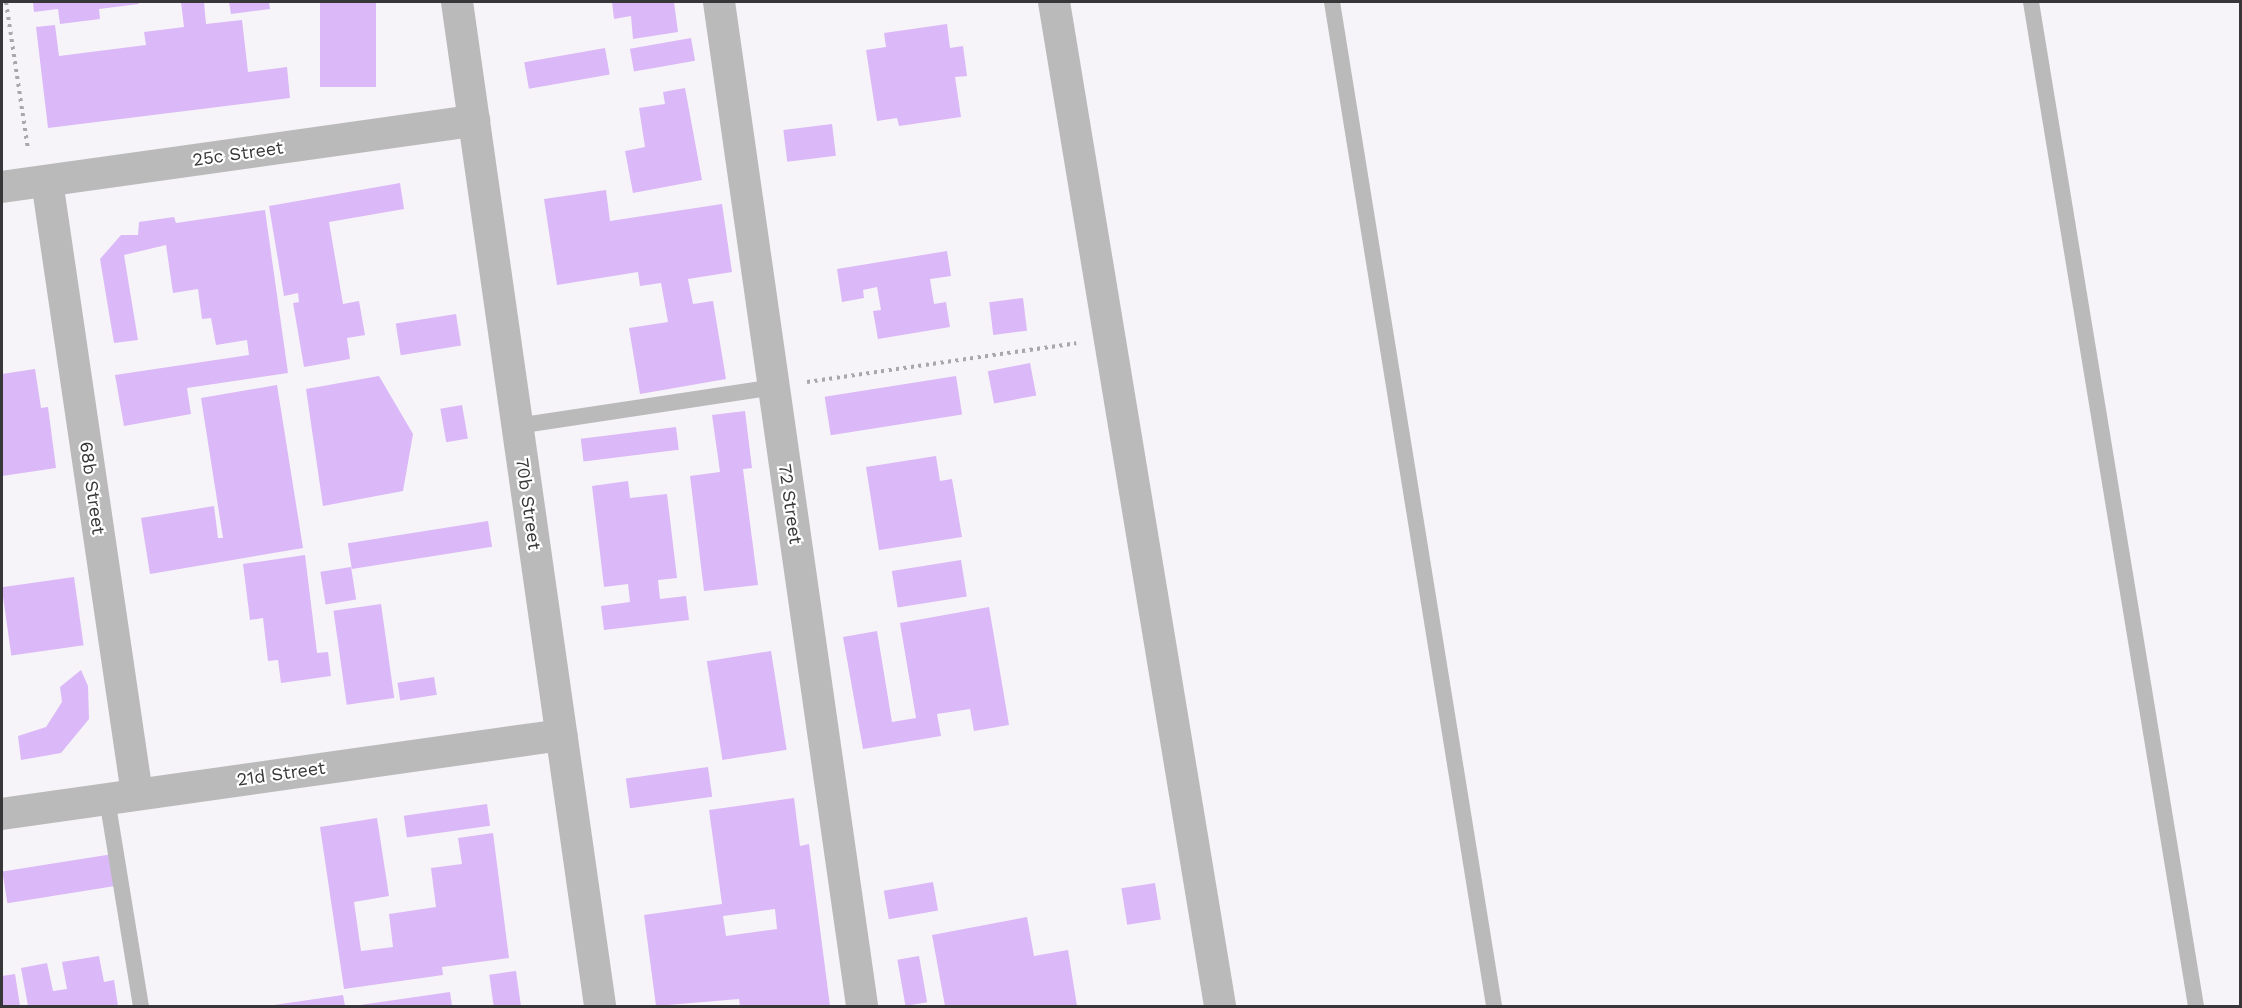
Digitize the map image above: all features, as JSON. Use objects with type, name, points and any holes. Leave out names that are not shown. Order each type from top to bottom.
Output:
[{"type":"street","name":"70b Street","points":[[457,2],[600,1006]]},
{"type":"street","name":"72 Street","points":[[719,2],[862,1006]]},
{"type":"street","points":[[1054,2],[1220,1006]]},
{"type":"street","name":"25c Street","points":[[2,187],[474,122]]},
{"type":"street","name":"68b Street","points":[[40,182],[137,794]]},
{"type":"street","name":"21d Street","points":[[2,813],[561,735]]},
{"type":"lane","points":[[1332,2],[1494,1006]]},
{"type":"lane","points":[[2031,2],[2196,1006]]},
{"type":"lane","points":[[517,426],[774,387]]},
{"type":"lane","points":[[106,799],[141,1006]]},
{"type":"path","points":[[6,2],[40,182]]},
{"type":"path","points":[[774,387],[1109,338]]},
{"type":"building","points":[[33,2],[138,2],[139,4],[99,9],[100,19],[60,24],[58,9],[34,12]]},
{"type":"building","points":[[181,2],[204,2],[206,24],[242,20],[248,72],[287,67],[290,98],[48,128],[36,27],[55,25],[59,56],[146,45],[144,32],[184,27]]},
{"type":"building","points":[[229,2],[269,2],[270,9],[231,14]]},
{"type":"building","points":[[320,2],[376,2],[376,87],[320,87]]},
{"type":"building","points":[[612,2],[674,2],[678,32],[633,39],[631,16],[614,19]]},
{"type":"building","points":[[947,24],[950,48],[963,46],[967,76],[955,77],[961,117],[899,126],[897,118],[877,121],[866,50],[886,47],[884,33]]},
{"type":"building","points":[[691,38],[695,61],[634,71],[630,49]]},
{"type":"building","points":[[605,48],[610,75],[529,89],[524,62]]},
{"type":"building","points":[[685,88],[702,180],[633,193],[625,151],[645,147],[639,108],[665,104],[663,92]]},
{"type":"building","points":[[832,124],[836,156],[787,162],[783,130]]},
{"type":"building","points":[[400,183],[404,209],[329,222],[343,304],[359,301],[365,335],[347,338],[350,359],[304,367],[293,303],[299,302],[298,293],[284,296],[269,206]]},
{"type":"building","points":[[606,190],[610,221],[722,204],[732,272],[688,279],[693,304],[713,301],[726,379],[640,394],[629,328],[668,322],[661,283],[640,286],[638,272],[557,285],[544,199]]},
{"type":"building","points":[[265,210],[288,373],[187,388],[191,414],[124,426],[115,375],[249,355],[247,340],[216,345],[211,318],[202,319],[198,289],[173,293],[166,245],[124,255],[138,340],[114,343],[100,259],[121,235],[138,235],[139,222],[174,217],[176,223]]},
{"type":"building","points":[[947,251],[951,276],[930,279],[934,304],[946,302],[950,327],[878,339],[873,311],[881,310],[877,287],[863,290],[864,298],[842,302],[837,269]]},
{"type":"building","points":[[1023,298],[1027,331],[993,335],[989,302]]},
{"type":"building","points":[[456,314],[461,346],[401,355],[396,324]]},
{"type":"building","points":[[1030,363],[1036,395],[994,404],[988,371]]},
{"type":"building","points":[[35,369],[41,408],[48,407],[56,468],[2,476],[2,374]]},
{"type":"building","points":[[379,376],[413,434],[403,491],[323,506],[306,389]]},
{"type":"building","points":[[956,376],[962,415],[831,435],[825,397]]},
{"type":"building","points":[[277,385],[303,548],[150,574],[141,518],[214,506],[218,538],[223,538],[201,398]]},
{"type":"building","points":[[462,405],[468,438],[446,442],[440,409]]},
{"type":"building","points":[[745,411],[752,468],[743,469],[758,585],[704,591],[690,476],[720,472],[712,415]]},
{"type":"building","points":[[676,427],[679,450],[584,462],[581,439]]},
{"type":"building","points":[[936,456],[940,481],[952,479],[962,537],[879,550],[866,467]]},
{"type":"building","points":[[628,481],[630,498],[667,494],[677,578],[658,580],[660,599],[686,596],[689,620],[604,630],[601,606],[630,602],[628,584],[604,587],[592,486]]},
{"type":"building","points":[[488,521],[492,547],[352,569],[348,543]]},
{"type":"building","points":[[305,555],[317,653],[328,652],[331,676],[281,683],[278,660],[268,661],[263,618],[250,620],[243,564]]},
{"type":"building","points":[[961,560],[967,597],[898,607],[892,571]]},
{"type":"building","points":[[351,567],[356,600],[326,604],[320,572]]},
{"type":"building","points":[[74,577],[84,645],[11,655],[2,587]]},
{"type":"building","points":[[381,604],[394,698],[347,705],[333,611]]},
{"type":"building","points":[[989,607],[1009,725],[974,731],[970,709],[937,714],[941,736],[863,749],[843,637],[877,631],[892,722],[916,718],[900,623]]},
{"type":"building","points":[[771,651],[787,750],[722,760],[707,661]]},
{"type":"building","points":[[81,670],[88,686],[89,719],[61,753],[21,760],[18,736],[46,727],[62,702],[60,687]]},
{"type":"building","points":[[434,677],[437,695],[400,701],[397,683]]},
{"type":"building","points":[[708,767],[712,797],[630,808],[626,779]]},
{"type":"building","points":[[794,798],[800,846],[809,844],[830,1006],[740,1006],[739,999],[656,1006],[644,915],[722,904],[709,810]],"holes":[[[775,909],[777,929],[726,936],[723,916]]]},
{"type":"building","points":[[487,804],[490,826],[407,837],[404,816]]},
{"type":"building","points":[[377,818],[389,896],[354,902],[361,951],[393,947],[389,914],[436,907],[431,868],[462,864],[458,838],[493,833],[509,958],[442,967],[443,975],[344,989],[320,827]]},
{"type":"building","points":[[113,854],[118,886],[7,903],[2,872]]},
{"type":"building","points":[[933,882],[938,911],[889,919],[884,891]]},
{"type":"building","points":[[1155,883],[1161,920],[1127,925],[1121,888]]},
{"type":"building","points":[[1027,917],[1034,956],[1068,950],[1077,1006],[945,1006],[932,935]]},
{"type":"building","points":[[99,956],[104,982],[114,980],[118,1006],[28,1006],[21,968],[47,963],[53,991],[67,989],[62,962]]},
{"type":"building","points":[[919,956],[927,1002],[905,1006],[897,960]]},
{"type":"building","points":[[516,971],[521,1006],[494,1006],[489,975]]},
{"type":"building","points":[[15,974],[20,1006],[2,1006],[2,976]]},
{"type":"building","points":[[450,992],[452,1006],[360,1006],[360,1005]]},
{"type":"building","points":[[343,995],[345,1006],[274,1006],[274,1005]]}]
